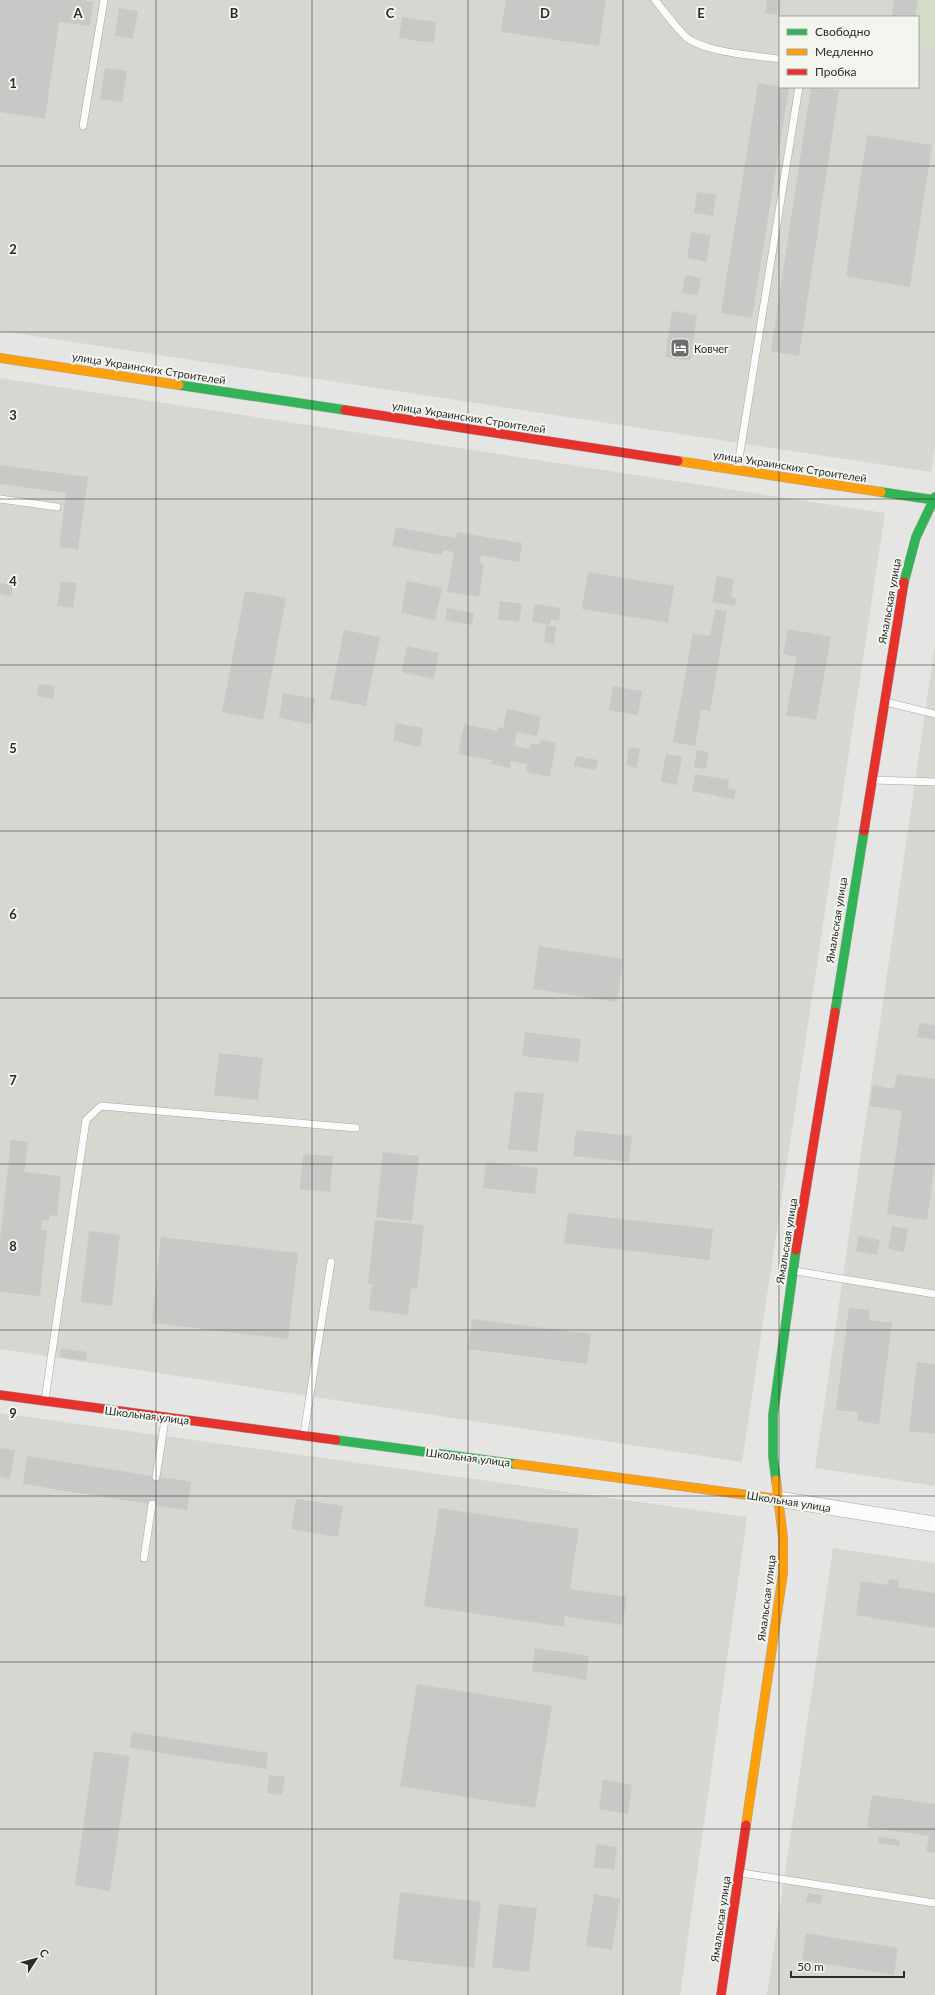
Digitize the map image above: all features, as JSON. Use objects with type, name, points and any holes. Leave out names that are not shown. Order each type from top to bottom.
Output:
[{"type":"street","name":"улица Украинских Строителей","points":[[0,358],[935,499]]},
{"type":"street","name":"Ямальская улица","points":[[721,1995],[783,1573],[783,1538],[773,1456],[772,1428],[793,1270],[905,574],[916,537],[935,499]]},
{"type":"street","name":"Школьная улица","points":[[0,1395],[165,1418],[720,1490],[935,1524]]},
{"type":"lane","points":[[84,126],[104,0]]},
{"type":"lane","points":[[655,0],[685,37],[695,42],[710,48],[779,60]]},
{"type":"lane","points":[[738,465],[799,88]]},
{"type":"lane","points":[[0,499],[57,507]]},
{"type":"lane","points":[[884,701],[935,714]]},
{"type":"lane","points":[[872,780],[935,782]]},
{"type":"lane","points":[[45,1402],[86,1120],[101,1106],[356,1128]]},
{"type":"lane","points":[[304,1436],[331,1262]]},
{"type":"lane","points":[[793,1270],[935,1294]]},
{"type":"lane","points":[[156,1477],[165,1418]]},
{"type":"lane","points":[[144,1558],[152,1504]]},
{"type":"lane","points":[[739,1872],[935,1903]]},
{"type":"shaded area","points":[[0,0],[935,0],[935,447],[931,472],[0,331]]},
{"type":"shaded area","points":[[0,378],[885,513],[742,1462],[0,1349]]},
{"type":"shaded area","points":[[935,645],[935,1486],[815,1468]]},
{"type":"shaded area","points":[[0,1413],[747,1517],[680,1995],[0,1995]]},
{"type":"shaded area","points":[[833,1548],[935,1563],[935,1995],[767,1995]]},
{"type":"green space","points":[[919,0],[935,0],[935,49],[919,46],[919,16],[916,16]]},
{"type":"building","points":[[0,0],[81,0],[93,2],[90,26],[59,22],[45,119],[0,112]]},
{"type":"building","points":[[506,0],[606,0],[599,46],[501,32]]},
{"type":"building","points":[[767,0],[779,0],[777,15],[765,13]]},
{"type":"building","points":[[894,0],[918,0],[915,16],[892,16]]},
{"type":"building","points":[[119,8],[138,11],[133,39],[115,36]]},
{"type":"building","points":[[402,17],[436,22],[434,43],[399,38]]},
{"type":"building","points":[[105,68],[127,71],[122,102],[100,99]]},
{"type":"building","points":[[758,83],[779,86],[779,88],[789,88],[752,318],[721,313]]},
{"type":"building","points":[[811,88],[839,90],[799,356],[771,351]]},
{"type":"building","points":[[867,135],[932,145],[910,287],[846,276]]},
{"type":"building","points":[[697,192],[716,195],[713,216],[694,213]]},
{"type":"building","points":[[691,232],[711,235],[706,262],[687,258]]},
{"type":"building","points":[[685,275],[701,278],[698,295],[682,293]]},
{"type":"building","points":[[672,311],[697,315],[690,361],[665,357]]},
{"type":"building","points":[[0,465],[88,477],[78,550],[59,547],[66,493],[0,484]]},
{"type":"building","points":[[396,527],[456,538],[457,532],[522,543],[519,562],[481,555],[480,563],[484,564],[479,597],[447,592],[454,552],[443,550],[442,555],[392,546]]},
{"type":"building","points":[[588,572],[674,586],[668,623],[582,609]]},
{"type":"building","points":[[717,576],[734,579],[731,597],[736,598],[735,606],[712,602]]},
{"type":"building","points":[[61,581],[77,583],[73,608],[57,606]]},
{"type":"building","points":[[407,581],[442,588],[435,620],[401,613]]},
{"type":"building","points":[[0,583],[13,585],[11,596],[0,594]]},
{"type":"building","points":[[245,591],[286,598],[263,720],[222,712]]},
{"type":"building","points":[[500,601],[522,604],[519,622],[498,619]]},
{"type":"building","points":[[535,604],[560,608],[559,621],[551,619],[550,625],[532,622]]},
{"type":"building","points":[[447,608],[474,613],[472,625],[445,620]]},
{"type":"building","points":[[715,609],[727,611],[710,711],[701,709],[695,746],[673,742],[693,633],[710,636]]},
{"type":"building","points":[[546,626],[556,627],[554,644],[544,642]]},
{"type":"building","points":[[788,629],[831,637],[816,720],[786,715],[797,657],[783,654]]},
{"type":"building","points":[[344,630],[380,637],[366,706],[330,699]]},
{"type":"building","points":[[407,646],[439,653],[434,679],[402,672]]},
{"type":"building","points":[[39,684],[55,686],[53,699],[37,696]]},
{"type":"building","points":[[613,686],[642,691],[638,715],[609,710]]},
{"type":"building","points":[[283,693],[315,699],[311,724],[279,718]]},
{"type":"building","points":[[507,709],[541,716],[537,736],[517,732],[514,746],[530,749],[531,743],[540,745],[541,740],[556,743],[550,777],[526,772],[527,764],[511,761],[510,768],[491,764],[492,760],[458,754],[464,724],[497,731],[498,727],[503,728]]},
{"type":"building","points":[[396,723],[423,728],[420,747],[393,741]]},
{"type":"building","points":[[629,747],[640,749],[637,768],[626,765]]},
{"type":"building","points":[[697,750],[709,753],[706,769],[694,767]]},
{"type":"building","points":[[666,754],[682,756],[677,785],[661,782]]},
{"type":"building","points":[[576,756],[598,760],[596,770],[574,766]]},
{"type":"building","points":[[695,774],[729,780],[728,788],[736,790],[734,799],[692,791]]},
{"type":"building","points":[[539,946],[623,959],[617,1002],[533,989]]},
{"type":"building","points":[[920,1023],[935,1025],[935,1040],[917,1037]]},
{"type":"building","points":[[525,1032],[581,1039],[578,1062],[522,1056]]},
{"type":"building","points":[[219,1053],[263,1058],[258,1100],[214,1095]]},
{"type":"building","points":[[897,1074],[935,1079],[935,1163],[927,1220],[887,1214],[902,1111],[870,1106],[873,1085],[894,1089]]},
{"type":"building","points":[[515,1091],[544,1094],[537,1152],[508,1149]]},
{"type":"building","points":[[576,1130],[632,1136],[629,1162],[573,1156]]},
{"type":"building","points":[[11,1140],[28,1142],[24,1172],[61,1176],[57,1216],[50,1215],[49,1221],[42,1220],[41,1230],[47,1230],[40,1296],[0,1292],[0,1241]]},
{"type":"building","points":[[383,1152],[419,1156],[412,1221],[376,1217]]},
{"type":"building","points":[[303,1154],[333,1156],[330,1192],[300,1189]]},
{"type":"building","points":[[486,1162],[538,1168],[535,1194],[483,1188]]},
{"type":"building","points":[[568,1213],[713,1229],[709,1260],[564,1243]]},
{"type":"building","points":[[375,1220],[424,1225],[417,1289],[411,1288],[408,1315],[369,1310],[372,1284],[368,1284]]},
{"type":"building","points":[[892,1226],[908,1229],[904,1252],[888,1249]]},
{"type":"building","points":[[89,1231],[120,1235],[112,1306],[81,1302]]},
{"type":"building","points":[[859,1236],[880,1240],[877,1255],[856,1251]]},
{"type":"building","points":[[161,1237],[298,1253],[288,1339],[152,1323]]},
{"type":"building","points":[[849,1308],[870,1310],[869,1320],[892,1323],[879,1424],[857,1421],[858,1412],[836,1410]]},
{"type":"building","points":[[472,1319],[591,1334],[587,1364],[468,1349]]},
{"type":"building","points":[[61,1348],[87,1352],[86,1361],[60,1357]]},
{"type":"building","points":[[917,1362],[935,1364],[935,1434],[909,1431]]},
{"type":"building","points":[[0,1448],[15,1450],[10,1479],[0,1477]]},
{"type":"building","points":[[27,1456],[191,1482],[187,1510],[23,1484]]},
{"type":"building","points":[[296,1499],[343,1506],[338,1537],[291,1529]]},
{"type":"building","points":[[439,1508],[579,1529],[570,1589],[627,1597],[622,1625],[565,1616],[564,1627],[424,1606]]},
{"type":"building","points":[[889,1579],[899,1580],[898,1587],[935,1593],[935,1628],[856,1615],[861,1581],[888,1585]]},
{"type":"building","points":[[535,1648],[589,1656],[586,1680],[532,1671]]},
{"type":"building","points":[[417,1684],[552,1706],[535,1808],[400,1786]]},
{"type":"building","points":[[132,1732],[268,1753],[266,1769],[130,1748]]},
{"type":"building","points":[[94,1751],[130,1756],[110,1891],[75,1885]]},
{"type":"building","points":[[269,1775],[285,1777],[282,1795],[267,1793]]},
{"type":"building","points":[[603,1780],[632,1785],[628,1814],[599,1809]]},
{"type":"building","points":[[872,1795],[935,1804],[935,1853],[926,1852],[929,1836],[867,1827]]},
{"type":"building","points":[[879,1837],[900,1840],[899,1846],[878,1843]]},
{"type":"building","points":[[597,1844],[617,1847],[614,1870],[593,1867]]},
{"type":"building","points":[[400,1892],[481,1902],[474,1968],[393,1959]]},
{"type":"building","points":[[808,1893],[823,1895],[821,1904],[806,1902]]},
{"type":"building","points":[[594,1894],[620,1899],[612,1950],[586,1946]]},
{"type":"building","points":[[499,1904],[537,1908],[529,1972],[492,1967]]},
{"type":"building","points":[[806,1933],[898,1948],[894,1975],[802,1960]]},
{"type":"traffic: fast","points":[[179,385],[345,410]]},
{"type":"traffic: fast","points":[[881,492],[935,500]]},
{"type":"traffic: fast","points":[[904,582],[916,537],[935,497]]},
{"type":"traffic: fast","points":[[835,1012],[864,831]]},
{"type":"traffic: fast","points":[[776,1480],[773,1456],[773,1415],[796,1250]]},
{"type":"traffic: fast","points":[[336,1440],[516,1464]]},
{"type":"traffic: slow","points":[[0,358],[179,385]]},
{"type":"traffic: slow","points":[[678,461],[881,492]]},
{"type":"traffic: slow","points":[[516,1464],[778,1499]]},
{"type":"traffic: slow","points":[[746,1825],[783,1573],[783,1538],[776,1480]]},
{"type":"traffic: jam","points":[[345,410],[678,461]]},
{"type":"traffic: jam","points":[[864,831],[904,582]]},
{"type":"traffic: jam","points":[[796,1250],[835,1012]]},
{"type":"traffic: jam","points":[[0,1395],[336,1440]]},
{"type":"traffic: jam","points":[[721,1995],[746,1825]]},
{"type":"place","name":"Ковчег","points":[[680,348]]}]
